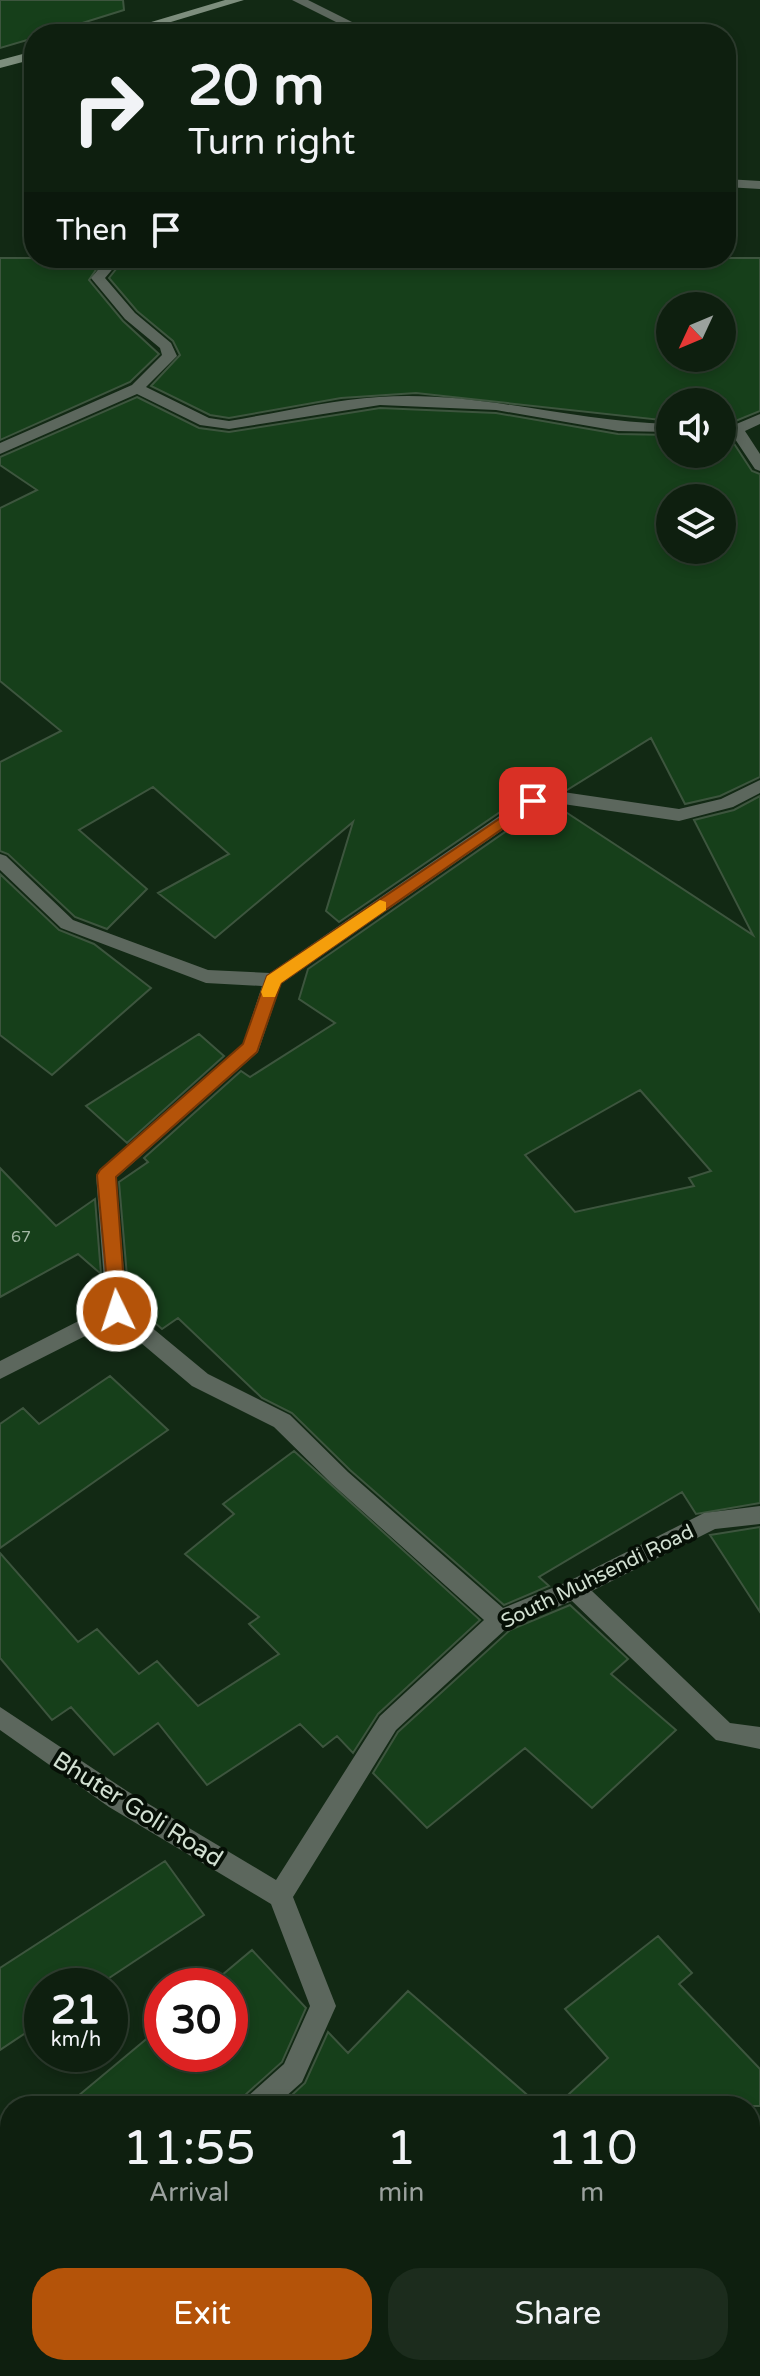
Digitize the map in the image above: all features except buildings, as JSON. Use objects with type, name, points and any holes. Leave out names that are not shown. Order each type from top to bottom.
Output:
[{"type":"street","points":[[153,24],[238,0]]},
{"type":"street","points":[[298,0],[349,24]]},
{"type":"street","points":[[0,64],[24,58]]},
{"type":"street","points":[[736,184],[760,185]]},
{"type":"street","points":[[0,449],[137,388],[170,356],[166,346],[130,316],[98,278],[106,268]]},
{"type":"street","points":[[137,388],[205,422],[229,425],[380,401],[496,406],[618,427],[656,428]]},
{"type":"street","points":[[736,427],[760,418]]},
{"type":"street","points":[[736,437],[760,466]]},
{"type":"street","points":[[500,1620],[340,1478],[282,1421],[200,1380],[117,1311],[106,1175],[251,1047],[273,980],[533,801],[563,798],[679,815],[727,803],[760,786]]},
{"type":"street","points":[[0,860],[67,924],[206,976],[273,980]]},
{"type":"street","points":[[0,1371],[117,1311]]},
{"type":"street","name":"South Muhsendi Road","points":[[280,1896],[388,1723],[500,1620],[575,1589],[712,1520],[760,1515]]},
{"type":"street","points":[[575,1589],[724,1733],[760,1738]]},
{"type":"street","name":"Bhuter Goli Road","points":[[0,1717],[118,1799],[280,1896]]},
{"type":"street","points":[[267,2096],[293,2073],[323,2006],[280,1896]]},
{"type":"slow traffic","points":[[269,992],[273,980],[380,906]]},
{"type":"route","points":[[117,1311],[106,1175],[251,1047],[273,980],[533,801]]}]
